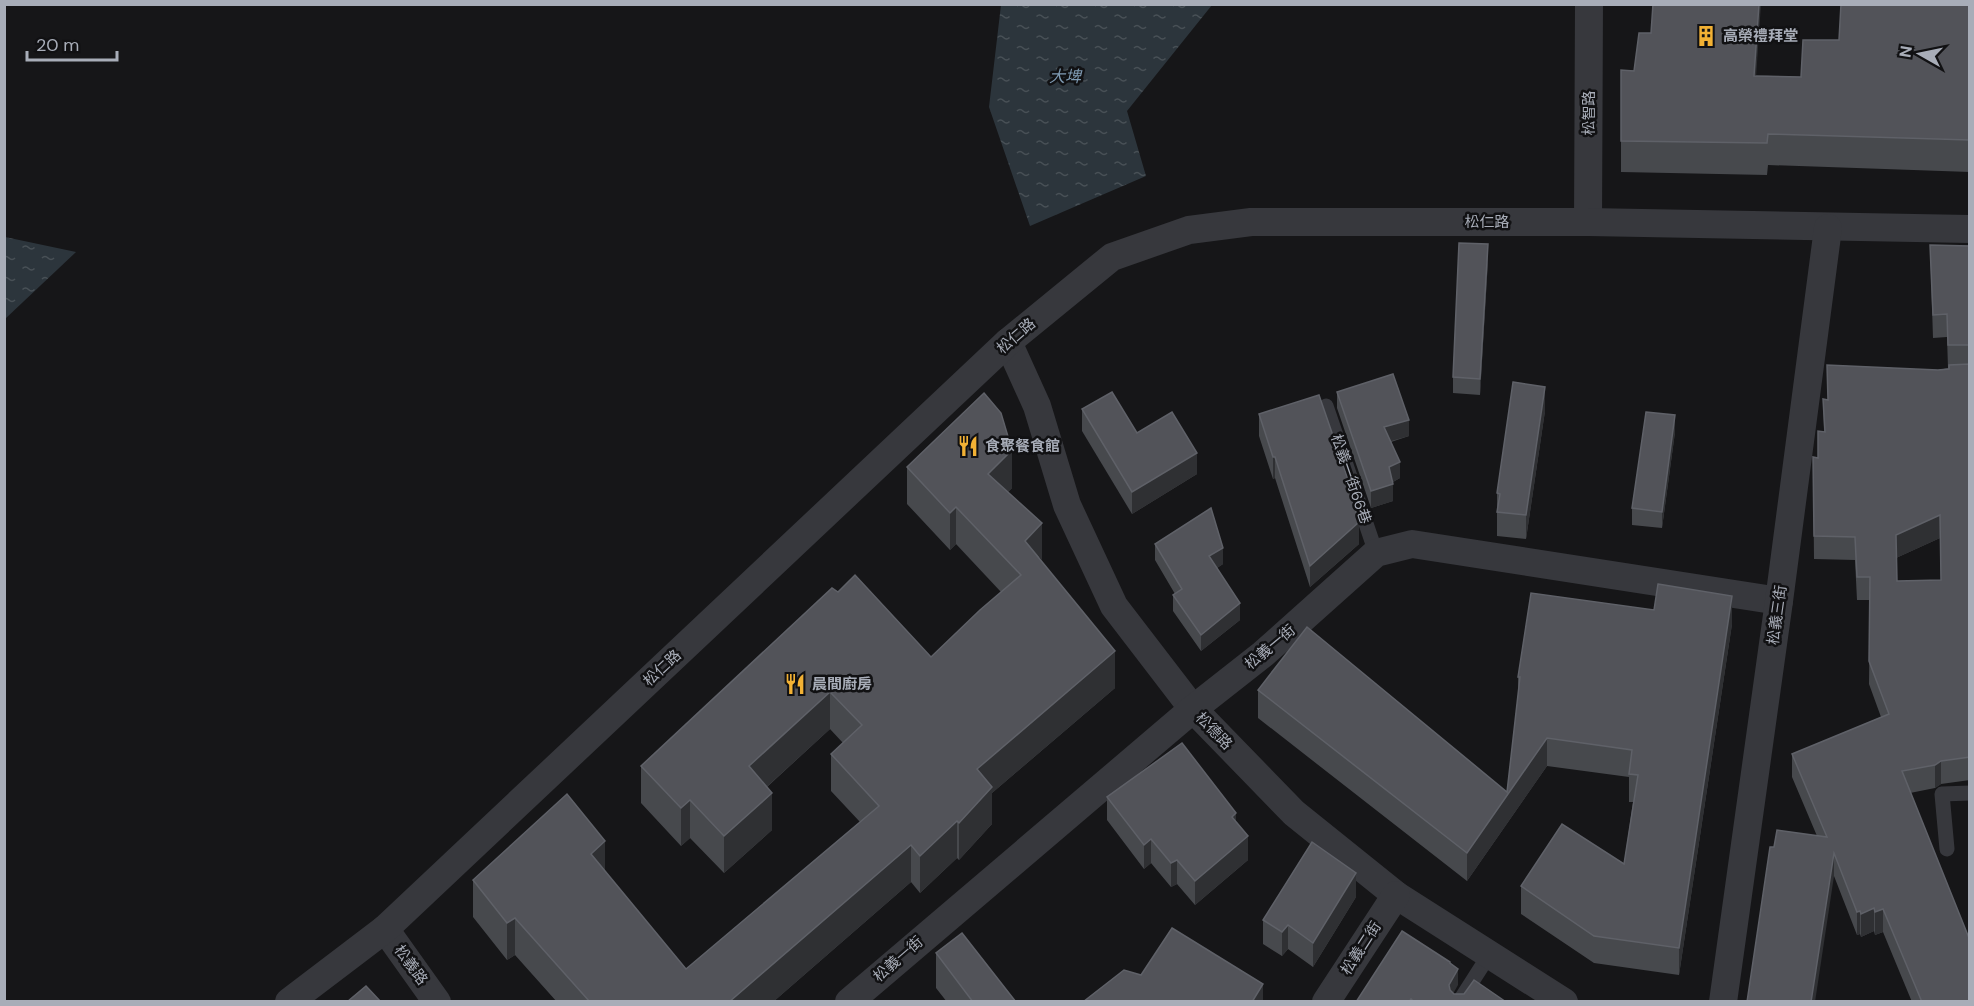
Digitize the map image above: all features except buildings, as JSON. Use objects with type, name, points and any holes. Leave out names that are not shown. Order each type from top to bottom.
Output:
[{"type":"street","name":"松智路","points":[[1588,222],[1589,4]]},
{"type":"street","name":"松仁路","points":[[289,1002],[385,929],[1008,342],[1112,257],[1189,230],[1251,222],[1588,222],[1970,229]]},
{"type":"street","name":"松義三街","points":[[1723,1002],[1779,602],[1814,378],[1828,228]]},
{"type":"street","name":"松德路","points":[[1008,342],[1037,406],[1067,505],[1114,606],[1193,709],[1294,813],[1396,895],[1564,1002]]},
{"type":"street","name":"松義一街","points":[[849,1002],[1193,709],[1263,654],[1376,553],[1412,544],[1779,602]]},
{"type":"street","name":"松義二街","points":[[1326,1002],[1396,895]]},
{"type":"street","name":"松義路","points":[[385,929],[437,1002]]},
{"type":"lane","name":"松義一街66巷","points":[[1326,406],[1376,553]]},
{"type":"lane","points":[[1947,849],[1942,794],[1970,793]]},
{"type":"lane","points":[[1460,1002],[1489,955]]},
{"type":"water","name":"大埤","points":[[1001,5],[1212,5],[1127,111],[1146,176],[1030,226],[989,107]]},
{"type":"water","points":[[4,237],[76,252],[5,319]]},
{"type":"place","name":"高榮禮拜堂","points":[[1706,36]]},
{"type":"place","name":"食聚餐食館","points":[[968,446]]},
{"type":"place","name":"晨間廚房","points":[[795,684]]}]
